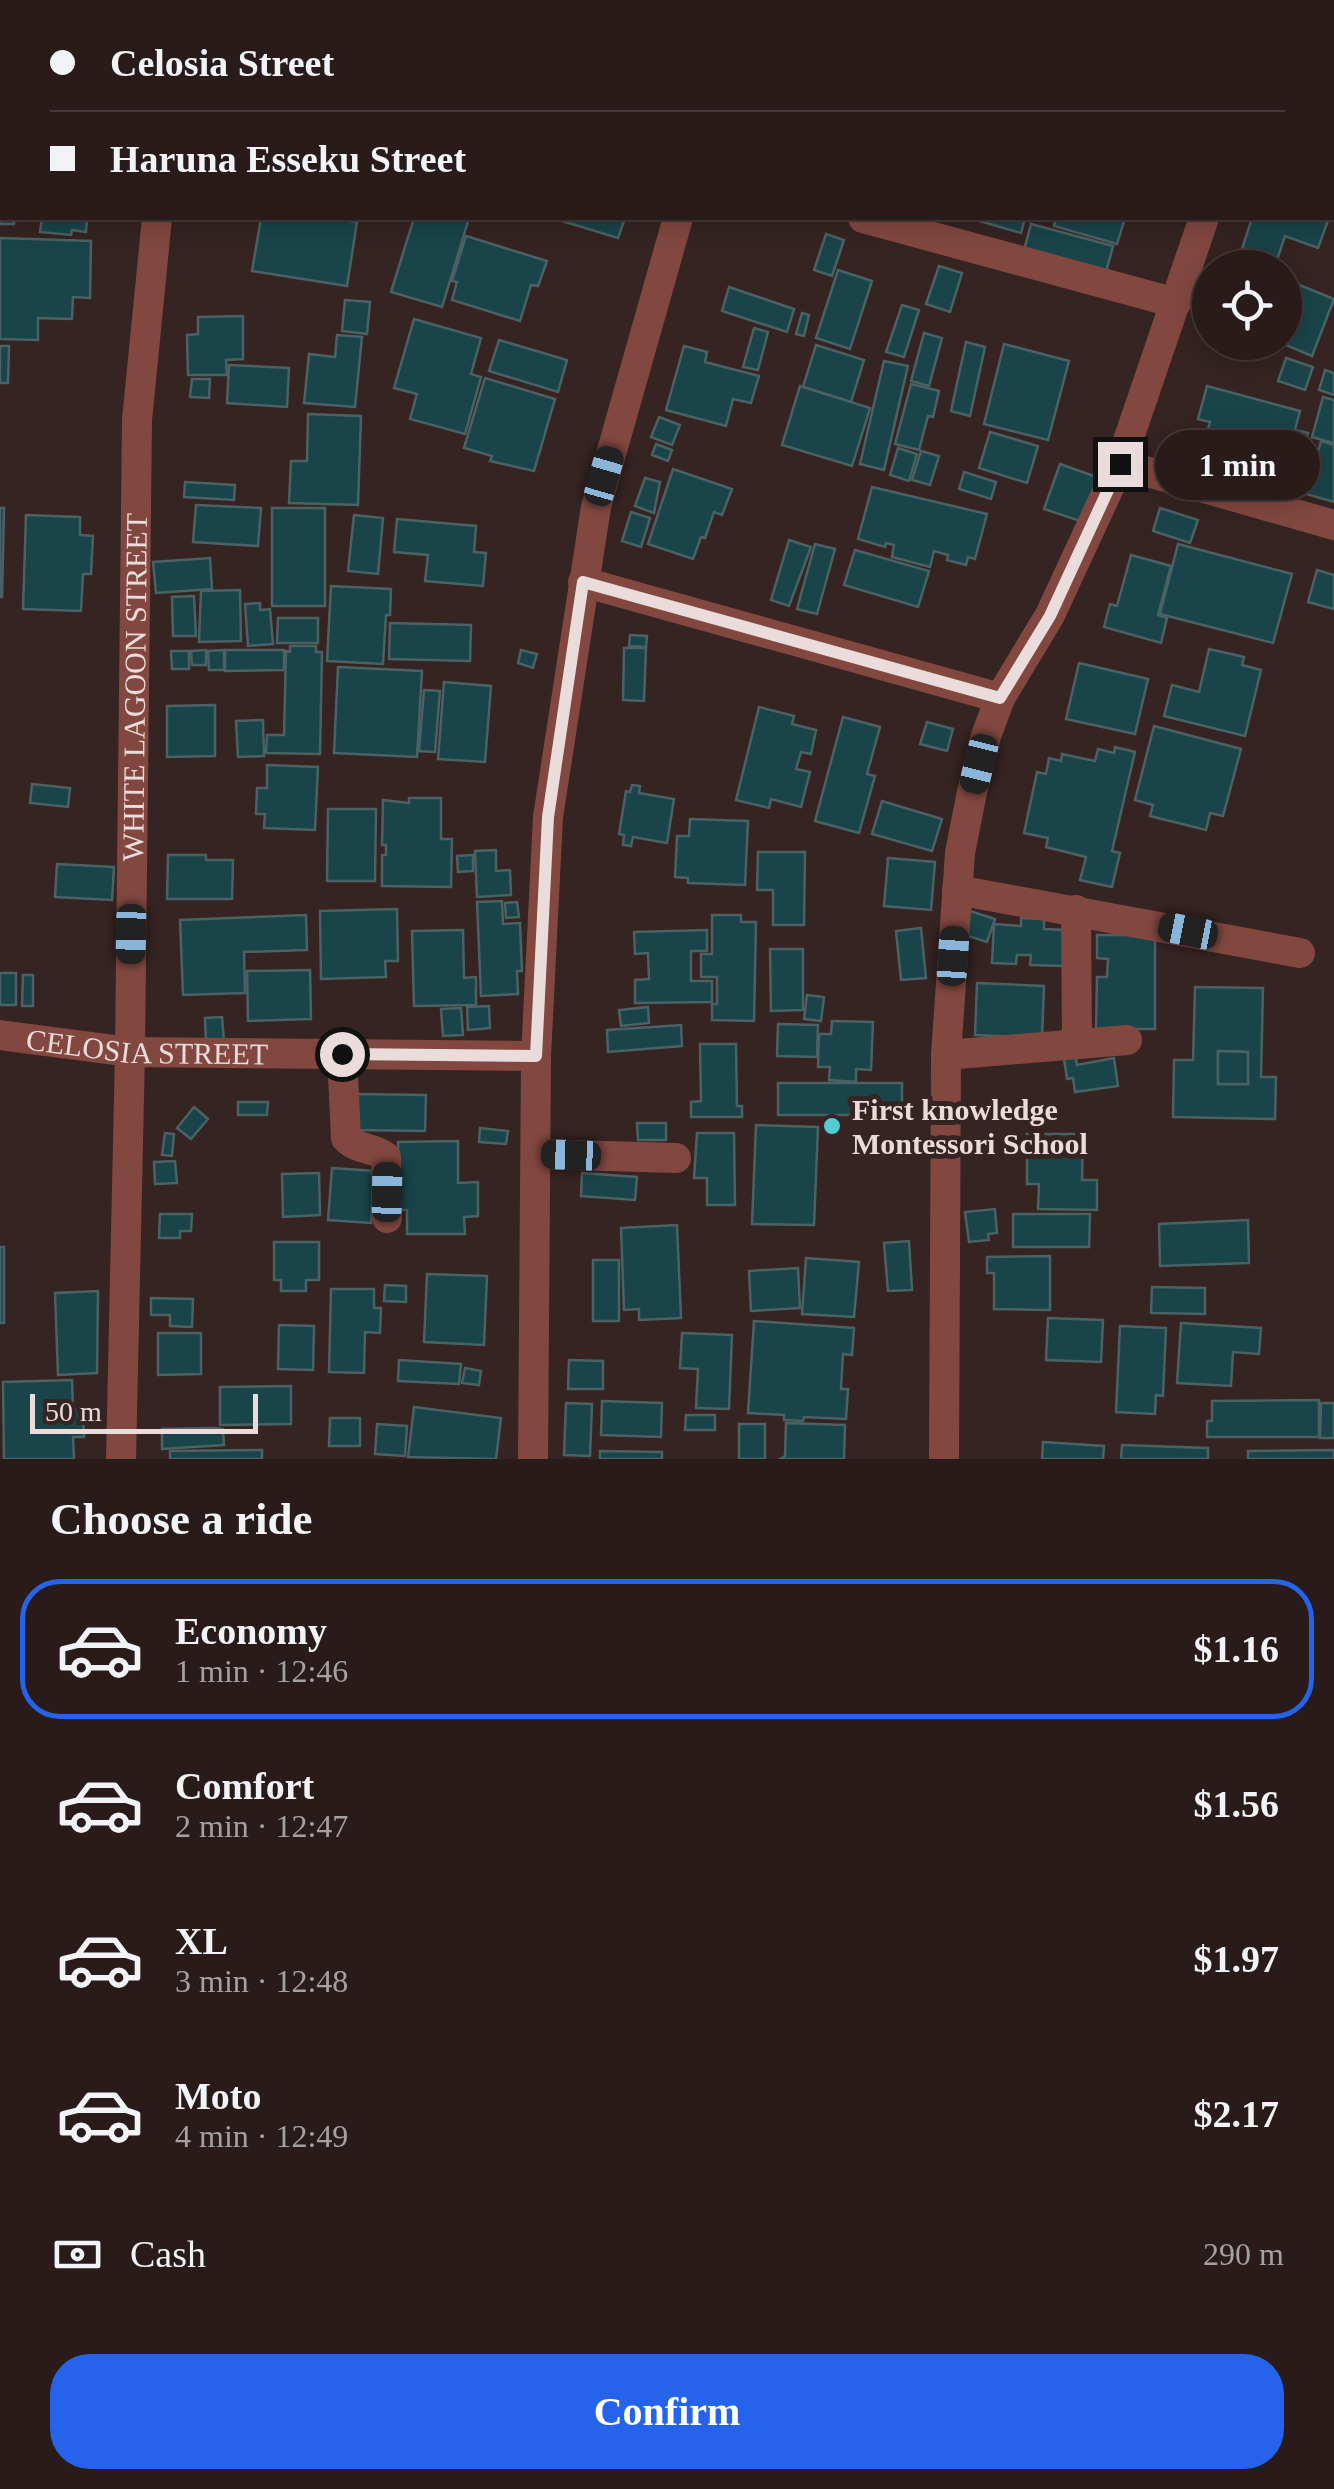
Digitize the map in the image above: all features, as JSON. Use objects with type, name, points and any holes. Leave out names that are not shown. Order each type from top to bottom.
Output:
[{"type":"street","name":"WHITE LAGOON STREET","points":[[121,1459],[137,420],[157,220]]},
{"type":"street","points":[[533,1459],[536,1056],[548,817],[596,507],[677,220]]},
{"type":"street","points":[[870,220],[1176,303]]},
{"type":"street","points":[[944,1459],[946,1055],[960,853],[972,792],[1000,698],[1050,616],[1120,464],[1203,220]]},
{"type":"street","points":[[1120,464],[1334,525]]},
{"type":"street","points":[[583,582],[1000,698]]},
{"type":"street","points":[[957,890],[1300,953]]},
{"type":"street","points":[[1076,910],[1077,1044]]},
{"type":"street","name":"CELOSIA STREET","points":[[0,1035],[130,1052],[536,1056]]},
{"type":"street","points":[[946,1055],[1127,1040]]},
{"type":"street","points":[[342,1054],[346,1138],[353,1145],[379,1151],[386,1157],[386,1218]]},
{"type":"street","points":[[536,1154],[676,1158]]},
{"type":"building","points":[[42,220],[87,220],[86,232],[40,232]]},
{"type":"building","points":[[261,220],[357,222],[347,286],[252,271]]},
{"type":"building","points":[[413,220],[468,220],[442,307],[391,292]]},
{"type":"building","points":[[559,220],[624,220],[618,238]]},
{"type":"building","points":[[976,220],[1024,220],[1021,233]]},
{"type":"building","points":[[1056,220],[1124,220],[1117,244],[1054,226]]},
{"type":"building","points":[[1251,220],[1328,220],[1318,248],[1285,236],[1280,250],[1242,249]]},
{"type":"building","points":[[1031,224],[1113,246],[1105,276],[1023,254]]},
{"type":"building","points":[[826,234],[844,240],[832,276],[814,270]]},
{"type":"building","points":[[466,236],[547,261],[538,286],[531,285],[520,321],[452,300],[457,282],[452,281]]},
{"type":"building","points":[[0,238],[91,241],[90,298],[73,297],[72,319],[38,318],[38,340],[0,339]]},
{"type":"building","points":[[939,266],[962,273],[950,312],[926,304]]},
{"type":"building","points":[[838,270],[872,281],[850,349],[816,338]]},
{"type":"building","points":[[1302,286],[1334,299],[1312,356],[1302,352]]},
{"type":"building","points":[[729,287],[794,309],[787,332],[722,311]]},
{"type":"building","points":[[345,300],[370,302],[367,334],[342,331]]},
{"type":"building","points":[[902,305],[919,310],[904,357],[886,352]]},
{"type":"building","points":[[802,313],[809,315],[804,336],[796,334]]},
{"type":"building","points":[[243,316],[243,359],[226,360],[227,375],[188,375],[187,335],[198,334],[198,317]]},
{"type":"building","points":[[414,319],[481,338],[471,374],[481,377],[465,434],[410,419],[417,394],[394,388]]},
{"type":"building","points":[[754,328],[768,332],[758,370],[743,367]]},
{"type":"building","points":[[924,333],[942,338],[929,386],[911,381]]},
{"type":"building","points":[[337,335],[362,337],[355,407],[304,403],[309,354],[335,357]]},
{"type":"building","points":[[499,340],[567,360],[558,392],[489,371]]},
{"type":"building","points":[[966,342],[985,347],[970,416],[951,411]]},
{"type":"building","points":[[1004,344],[1069,361],[1048,440],[984,424]]},
{"type":"building","points":[[816,345],[864,360],[851,402],[803,387]]},
{"type":"building","points":[[0,346],[9,346],[8,383],[0,383]]},
{"type":"building","points":[[684,346],[707,352],[705,362],[759,376],[751,403],[733,399],[726,426],[666,410]]},
{"type":"building","points":[[1285,360],[1313,367],[1305,390],[1278,381]]},
{"type":"building","points":[[884,361],[908,366],[884,470],[860,464]]},
{"type":"building","points":[[229,365],[289,368],[287,407],[227,403]]},
{"type":"building","points":[[1325,370],[1334,373],[1334,395],[1319,390]]},
{"type":"building","points":[[485,378],[555,399],[534,471],[490,461],[492,456],[464,448]]},
{"type":"building","points":[[192,379],[210,379],[209,398],[190,397]]},
{"type":"building","points":[[911,384],[939,391],[919,450],[895,444]]},
{"type":"building","points":[[800,386],[870,408],[852,466],[782,445]]},
{"type":"building","points":[[1207,386],[1300,411],[1295,430],[1308,433],[1299,468],[1204,443],[1210,422],[1198,419]]},
{"type":"building","points":[[1323,397],[1334,400],[1334,443],[1312,437]]},
{"type":"building","points":[[308,414],[361,416],[358,505],[289,503],[291,461],[307,461]]},
{"type":"building","points":[[659,417],[680,425],[672,445],[651,437]]},
{"type":"building","points":[[990,432],[1038,446],[1027,483],[979,468]]},
{"type":"building","points":[[1321,441],[1334,445],[1334,502],[1306,494]]},
{"type":"building","points":[[656,444],[672,450],[668,461],[652,455]]},
{"type":"building","points":[[898,448],[917,454],[909,481],[890,475]]},
{"type":"building","points":[[921,451],[939,456],[930,485],[912,480]]},
{"type":"building","points":[[1060,464],[1105,480],[1089,524],[1044,509]]},
{"type":"building","points":[[673,469],[732,489],[722,515],[714,512],[693,559],[648,544]]},
{"type":"building","points":[[964,472],[996,482],[991,499],[959,489]]},
{"type":"building","points":[[645,478],[660,482],[654,513],[635,506]]},
{"type":"building","points":[[185,482],[235,485],[234,500],[184,497]]},
{"type":"building","points":[[872,487],[987,514],[975,559],[968,557],[966,565],[947,560],[948,555],[934,551],[930,567],[892,557],[894,545],[886,543],[885,547],[858,539]]},
{"type":"building","points":[[196,505],[261,508],[258,546],[193,542]]},
{"type":"building","points":[[0,508],[4,508],[2,597],[0,597]]},
{"type":"building","points":[[272,508],[325,508],[325,606],[272,606]]},
{"type":"building","points":[[1160,508],[1198,520],[1190,543],[1153,531]]},
{"type":"building","points":[[631,512],[650,518],[641,547],[622,541]]},
{"type":"building","points":[[26,515],[80,517],[80,535],[93,536],[91,574],[83,574],[81,611],[23,609]]},
{"type":"building","points":[[354,515],[383,518],[378,574],[348,571]]},
{"type":"building","points":[[397,519],[476,526],[474,552],[486,553],[483,586],[425,581],[428,555],[394,552]]},
{"type":"building","points":[[789,540],[811,547],[789,606],[771,600]]},
{"type":"building","points":[[815,544],[835,549],[817,614],[797,609]]},
{"type":"building","points":[[1178,544],[1292,574],[1273,643],[1160,614]]},
{"type":"building","points":[[855,550],[929,571],[918,607],[844,585]]},
{"type":"building","points":[[1131,555],[1171,566],[1158,615],[1167,618],[1161,643],[1104,627],[1110,604],[1117,606]]},
{"type":"building","points":[[210,558],[212,589],[156,593],[153,562]]},
{"type":"building","points":[[1317,570],[1334,575],[1334,609],[1308,602]]},
{"type":"building","points":[[331,586],[391,589],[383,664],[327,661]]},
{"type":"building","points":[[240,590],[241,641],[199,642],[201,591]]},
{"type":"building","points":[[194,596],[196,636],[173,636],[172,597]]},
{"type":"building","points":[[260,603],[260,610],[270,609],[273,644],[248,646],[245,604]]},
{"type":"building","points":[[278,618],[318,618],[318,643],[277,643]]},
{"type":"building","points":[[390,623],[471,625],[470,661],[389,659]]},
{"type":"building","points":[[630,635],[647,636],[646,647],[629,646]]},
{"type":"building","points":[[290,646],[316,646],[316,652],[322,652],[320,754],[266,753],[267,735],[284,735],[286,651],[290,652]]},
{"type":"building","points":[[624,648],[646,648],[644,701],[623,700]]},
{"type":"building","points":[[1209,649],[1244,657],[1242,665],[1261,670],[1245,736],[1164,716],[1172,685],[1199,692]]},
{"type":"building","points":[[206,650],[206,665],[192,665],[191,651]]},
{"type":"building","points":[[224,650],[224,670],[209,670],[208,651]]},
{"type":"building","points":[[225,650],[284,650],[284,670],[225,671]]},
{"type":"building","points":[[521,650],[537,654],[533,668],[518,663]]},
{"type":"building","points":[[171,651],[189,651],[189,669],[172,669]]},
{"type":"building","points":[[1079,663],[1148,679],[1135,734],[1066,719]]},
{"type":"building","points":[[338,667],[422,671],[417,757],[334,753]]},
{"type":"building","points":[[444,682],[491,686],[485,762],[438,759]]},
{"type":"building","points":[[424,690],[440,691],[435,752],[419,751]]},
{"type":"building","points":[[215,705],[215,756],[167,757],[167,706]]},
{"type":"building","points":[[759,707],[794,716],[792,724],[816,730],[811,754],[801,752],[796,769],[810,772],[801,807],[771,799],[769,808],[736,800]]},
{"type":"building","points":[[843,717],[880,727],[867,774],[875,776],[859,833],[815,821]]},
{"type":"building","points":[[263,720],[264,756],[238,757],[236,721]]},
{"type":"building","points":[[927,722],[953,729],[947,751],[920,744]]},
{"type":"building","points":[[1154,726],[1241,749],[1223,816],[1210,813],[1206,830],[1150,816],[1153,805],[1135,800]]},
{"type":"building","points":[[1115,747],[1135,752],[1112,851],[1120,853],[1112,887],[1080,880],[1086,857],[1046,847],[1048,838],[1024,833],[1037,772],[1046,774],[1049,758],[1061,761],[1062,754],[1095,761],[1098,749],[1114,753]]},
{"type":"building","points":[[267,765],[318,767],[315,830],[264,828],[265,814],[256,814],[257,788],[267,788]]},
{"type":"building","points":[[32,784],[70,788],[68,807],[30,803]]},
{"type":"building","points":[[632,785],[640,786],[639,793],[674,799],[667,843],[633,837],[631,846],[623,845],[624,835],[619,834],[626,791],[630,792]]},
{"type":"building","points":[[409,798],[441,798],[441,839],[452,839],[451,887],[382,886],[382,855],[386,855],[386,845],[382,845],[383,800],[409,803]]},
{"type":"building","points":[[882,801],[942,819],[932,851],[872,834]]},
{"type":"building","points":[[328,809],[376,809],[375,881],[327,881]]},
{"type":"building","points":[[690,819],[748,821],[745,885],[688,883],[688,878],[675,877],[677,836],[689,836]]},
{"type":"building","points":[[496,850],[496,871],[510,870],[511,895],[477,897],[475,851]]},
{"type":"building","points":[[758,852],[805,852],[804,925],[773,925],[773,890],[757,890]]},
{"type":"building","points":[[168,855],[233,860],[232,899],[167,899]]},
{"type":"building","points":[[473,855],[473,871],[458,872],[457,856]]},
{"type":"building","points":[[888,858],[935,862],[931,910],[884,906]]},
{"type":"building","points":[[57,864],[114,867],[112,900],[55,897]]},
{"type":"building","points":[[502,901],[503,924],[520,923],[522,971],[517,971],[518,994],[481,996],[477,902]]},
{"type":"building","points":[[517,902],[519,917],[506,918],[505,903]]},
{"type":"building","points":[[397,909],[398,961],[385,961],[386,977],[321,979],[320,911]]},
{"type":"building","points":[[970,911],[995,919],[987,942],[962,934]]},
{"type":"building","points":[[306,915],[307,950],[244,952],[245,993],[183,995],[180,920]]},
{"type":"building","points":[[712,915],[741,915],[741,922],[756,922],[754,1021],[712,1020],[712,1004],[717,1004],[717,977],[701,977],[701,954],[712,954]]},
{"type":"building","points":[[1021,918],[1044,919],[1044,929],[1066,930],[1064,966],[1030,965],[1031,955],[1017,955],[1016,964],[992,963],[994,924],[1021,926]]},
{"type":"building","points":[[921,928],[926,978],[901,980],[896,931]]},
{"type":"building","points":[[463,930],[464,978],[476,977],[476,1005],[414,1006],[412,931]]},
{"type":"building","points":[[707,930],[707,951],[691,951],[691,981],[712,981],[712,1002],[635,1003],[635,980],[649,979],[648,953],[635,954],[634,932]]},
{"type":"building","points":[[1097,935],[1155,935],[1155,1029],[1096,1029],[1097,977],[1107,977],[1108,959],[1097,958]]},
{"type":"building","points":[[770,949],[803,949],[803,1010],[771,1011]]},
{"type":"building","points":[[310,970],[311,1019],[248,1021],[247,971]]},
{"type":"building","points":[[0,973],[16,973],[16,1005],[0,1005]]},
{"type":"building","points":[[23,975],[33,975],[33,1006],[22,1006]]},
{"type":"building","points":[[977,983],[1044,986],[1042,1038],[975,1035]]},
{"type":"building","points":[[1195,987],[1263,988],[1261,1077],[1276,1077],[1275,1119],[1173,1117],[1174,1060],[1193,1060]],"holes":[[[1218,1051],[1248,1052],[1248,1084],[1218,1084]]]},
{"type":"building","points":[[807,995],[824,997],[821,1021],[804,1019]]},
{"type":"building","points":[[489,1006],[490,1028],[468,1030],[467,1007]]},
{"type":"building","points":[[648,1007],[649,1023],[621,1026],[619,1010]]},
{"type":"building","points":[[461,1008],[463,1035],[443,1036],[441,1009]]},
{"type":"building","points":[[222,1017],[224,1041],[206,1042],[205,1018]]},
{"type":"building","points":[[832,1021],[873,1022],[871,1070],[856,1069],[856,1082],[829,1080],[830,1067],[818,1067],[819,1034],[831,1034]]},
{"type":"building","points":[[778,1024],[818,1025],[817,1057],[777,1056]]},
{"type":"building","points":[[681,1025],[682,1046],[608,1052],[607,1030]]},
{"type":"building","points":[[700,1044],[736,1044],[737,1106],[742,1106],[742,1117],[691,1117],[691,1102],[701,1101]]},
{"type":"building","points":[[1218,1051],[1248,1052],[1248,1084],[1218,1084]]},
{"type":"building","points":[[1076,1057],[1077,1065],[1114,1058],[1118,1086],[1075,1092],[1073,1078],[1067,1079],[1064,1059]]},
{"type":"building","points":[[778,1083],[902,1083],[902,1115],[778,1115]]},
{"type":"building","points":[[355,1094],[426,1095],[425,1131],[354,1130]]},
{"type":"building","points":[[238,1102],[268,1102],[267,1115],[238,1115]]},
{"type":"building","points":[[194,1107],[208,1119],[191,1139],[177,1128]]},
{"type":"building","points":[[637,1123],[666,1123],[666,1140],[638,1140]]},
{"type":"building","points":[[756,1125],[818,1127],[814,1225],[752,1224]]},
{"type":"building","points":[[480,1128],[508,1131],[506,1144],[479,1142]]},
{"type":"building","points":[[165,1133],[174,1134],[172,1156],[162,1155]]},
{"type":"building","points":[[697,1133],[734,1133],[735,1205],[707,1205],[707,1178],[694,1178]]},
{"type":"building","points":[[1027,1134],[1083,1134],[1082,1180],[1097,1180],[1097,1210],[1038,1209],[1039,1184],[1027,1184]]},
{"type":"building","points":[[458,1141],[458,1183],[478,1182],[478,1216],[464,1217],[465,1234],[407,1234],[407,1210],[399,1210],[398,1142]]},
{"type":"building","points":[[175,1161],[177,1183],[155,1184],[154,1162]]},
{"type":"building","points":[[332,1168],[374,1171],[371,1223],[328,1220]]},
{"type":"building","points":[[319,1173],[320,1215],[283,1217],[282,1174]]},
{"type":"building","points":[[582,1173],[637,1177],[635,1200],[581,1196]]},
{"type":"building","points":[[995,1209],[997,1233],[988,1234],[989,1240],[969,1242],[965,1212]]},
{"type":"building","points":[[160,1214],[192,1214],[191,1231],[180,1231],[180,1238],[159,1238]]},
{"type":"building","points":[[1013,1214],[1090,1214],[1089,1247],[1013,1247]]},
{"type":"building","points":[[1248,1220],[1249,1263],[1160,1266],[1159,1224]]},
{"type":"building","points":[[677,1225],[681,1318],[639,1320],[639,1309],[624,1310],[621,1228]]},
{"type":"building","points":[[909,1241],[912,1290],[888,1291],[884,1243]]},
{"type":"building","points":[[274,1242],[319,1242],[319,1280],[306,1280],[306,1291],[281,1291],[281,1280],[274,1280]]},
{"type":"building","points":[[0,1247],[4,1247],[4,1323],[0,1323]]},
{"type":"building","points":[[1050,1256],[1050,1310],[994,1309],[994,1273],[987,1273],[987,1257]]},
{"type":"building","points":[[806,1258],[859,1262],[854,1317],[802,1314]]},
{"type":"building","points":[[593,1260],[619,1260],[619,1321],[593,1321]]},
{"type":"building","points":[[798,1268],[800,1308],[751,1311],[749,1271]]},
{"type":"building","points":[[427,1274],[487,1276],[484,1345],[424,1342]]},
{"type":"building","points":[[385,1285],[406,1286],[406,1302],[384,1301]]},
{"type":"building","points":[[1152,1287],[1205,1288],[1205,1314],[1151,1313]]},
{"type":"building","points":[[331,1289],[374,1289],[374,1308],[381,1308],[380,1333],[365,1332],[364,1373],[329,1372]]},
{"type":"building","points":[[98,1291],[97,1373],[58,1375],[55,1293]]},
{"type":"building","points":[[151,1298],[193,1299],[192,1327],[170,1326],[170,1315],[151,1315]]},
{"type":"building","points":[[1048,1318],[1103,1320],[1101,1362],[1046,1360]]},
{"type":"building","points":[[754,1321],[854,1328],[852,1355],[843,1354],[841,1389],[848,1389],[846,1419],[784,1420],[784,1415],[748,1413]]},
{"type":"building","points":[[1181,1323],[1261,1328],[1259,1354],[1233,1352],[1231,1386],[1177,1383]]},
{"type":"building","points":[[279,1325],[314,1326],[313,1370],[278,1369]]},
{"type":"building","points":[[1120,1326],[1166,1328],[1163,1396],[1156,1395],[1155,1414],[1116,1412]]},
{"type":"building","points":[[158,1333],[201,1333],[201,1374],[158,1375]]},
{"type":"building","points":[[682,1333],[732,1335],[729,1409],[696,1408],[698,1369],[680,1368]]},
{"type":"building","points":[[399,1360],[461,1364],[459,1384],[398,1381]]},
{"type":"building","points":[[569,1360],[603,1361],[603,1389],[568,1389]]},
{"type":"building","points":[[465,1368],[481,1371],[479,1385],[462,1383]]},
{"type":"building","points":[[72,1380],[73,1410],[83,1410],[84,1437],[73,1437],[74,1459],[4,1459],[3,1382]]},
{"type":"building","points":[[291,1386],[291,1424],[220,1425],[220,1387]]},
{"type":"building","points":[[1319,1400],[1319,1437],[1207,1437],[1212,1401]]},
{"type":"building","points":[[602,1401],[662,1403],[661,1437],[601,1435]]},
{"type":"building","points":[[566,1403],[592,1404],[590,1456],[564,1455]]},
{"type":"building","points":[[1321,1403],[1334,1403],[1334,1438],[1320,1438]]},
{"type":"building","points":[[414,1407],[501,1418],[496,1459],[408,1457]]},
{"type":"building","points":[[686,1415],[715,1415],[715,1430],[685,1430]]},
{"type":"building","points":[[330,1418],[360,1418],[360,1446],[329,1446]]},
{"type":"building","points":[[786,1423],[845,1425],[844,1459],[780,1459],[785,1456]]},
{"type":"building","points":[[377,1424],[407,1426],[405,1456],[375,1454]]},
{"type":"building","points":[[739,1424],[765,1424],[765,1459],[739,1459]]},
{"type":"building","points":[[162,1429],[223,1429],[224,1445],[162,1449]]},
{"type":"building","points":[[1043,1442],[1104,1446],[1103,1459],[1042,1459]]},
{"type":"building","points":[[1122,1445],[1208,1448],[1208,1459],[1121,1459]]},
{"type":"building","points":[[262,1450],[262,1459],[170,1459],[170,1451]]},
{"type":"building","points":[[1334,1450],[1334,1459],[1248,1459],[1248,1451]]},
{"type":"building","points":[[600,1451],[662,1452],[662,1459],[600,1459]]},
{"type":"place","name":"First knowledge Montessori School","points":[[832,1126]]},
{"type":"route","points":[[342,1054],[536,1056],[548,817],[583,582],[1000,698],[1050,616],[1120,464]]}]
